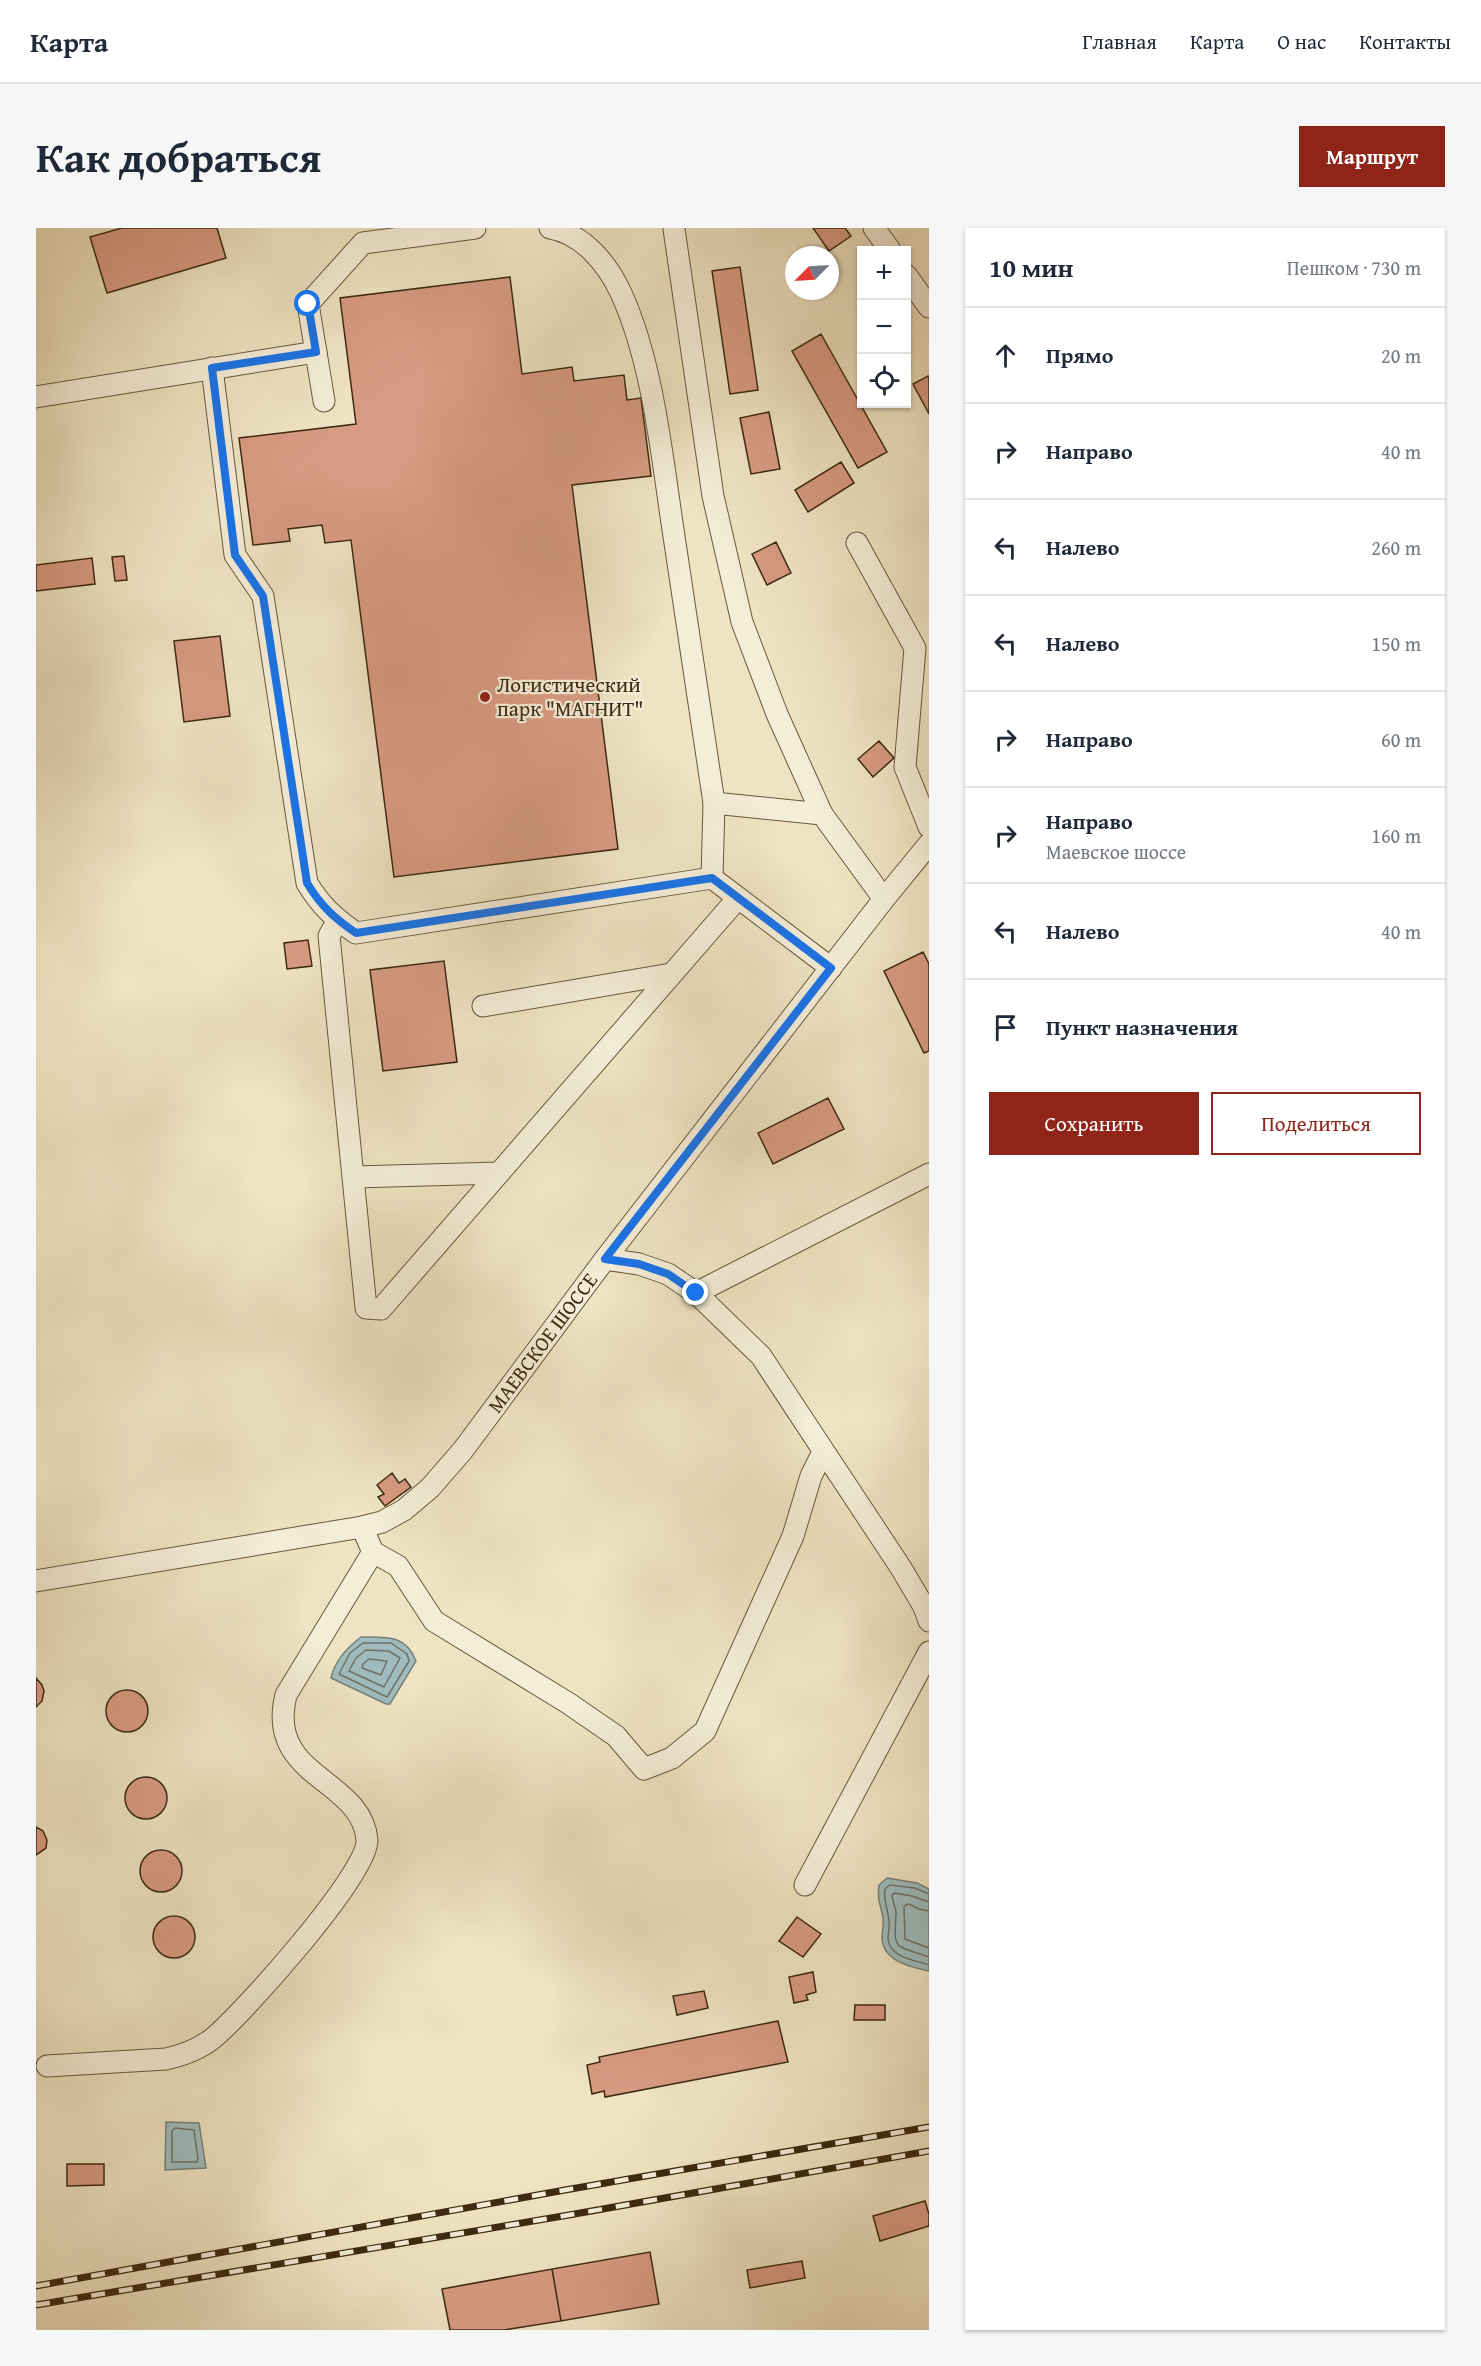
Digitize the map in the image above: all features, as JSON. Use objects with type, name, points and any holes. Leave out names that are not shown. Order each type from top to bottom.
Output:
[{"type":"street","points":[[324,401],[308,304],[363,243],[475,228]]},
{"type":"street","points":[[550,228],[558,229],[595,252],[620,291],[642,350],[665,473],[714,802],[712,878]]},
{"type":"street","points":[[874,228],[887,246]]},
{"type":"street","points":[[674,230],[713,496],[742,622],[777,714],[822,814],[884,899]]},
{"type":"street","points":[[911,281],[929,307]]},
{"type":"street","points":[[36,397],[316,352]]},
{"type":"street","points":[[212,368],[235,555],[263,596],[307,883],[319,904],[356,933],[712,878],[831,968]]},
{"type":"street","points":[[857,543],[915,648],[905,767],[929,827]]},
{"type":"street","points":[[714,802],[822,814]]},
{"type":"street","name":"МАЕВСКОЕ ШОССЕ","points":[[36,1581],[362,1527],[382,1522],[404,1510],[430,1488],[463,1450],[605,1259],[884,899],[926,855]]},
{"type":"street","points":[[338,920],[329,936],[366,1308],[381,1309],[738,898]]},
{"type":"street","points":[[483,1006],[671,974]]},
{"type":"street","points":[[354,1178],[499,1173]]},
{"type":"street","points":[[696,1293],[929,1174]]},
{"type":"street","points":[[605,1259],[639,1264],[668,1274],[696,1293],[761,1356],[901,1568],[924,1607],[929,1621]]},
{"type":"street","points":[[362,1527],[373,1552],[398,1566],[434,1621],[568,1703],[616,1737],[644,1770],[672,1758],[705,1731],[793,1536],[812,1476],[823,1452]]},
{"type":"street","points":[[47,2066],[166,2059],[186,2055],[211,2039],[239,2014],[325,1913],[353,1872],[367,1842],[360,1813],[310,1771],[292,1750],[284,1730],[282,1711],[286,1695],[373,1552]]},
{"type":"street","points":[[805,1885],[929,1652]]},
{"type":"water","points":[[361,1637],[386,1637],[401,1642],[412,1652],[416,1661],[390,1704],[331,1678],[342,1655]]},
{"type":"water","points":[[887,1878],[917,1883],[929,1889],[929,1971],[899,1962],[887,1952],[884,1946],[879,1885]]},
{"type":"water","points":[[166,2122],[199,2123],[206,2168],[165,2170]]},
{"type":"building","points":[[122,228],[217,228],[226,258],[107,293],[90,237]]},
{"type":"building","points":[[813,228],[845,228],[851,236],[836,246],[826,246]]},
{"type":"building","points":[[740,267],[758,390],[730,394],[712,271]]},
{"type":"building","name":"Логистический парк \"МАГНИТ\"","points":[[510,277],[522,374],[572,367],[574,381],[624,375],[627,400],[641,398],[651,476],[572,485],[618,849],[394,877],[351,540],[325,543],[322,525],[288,529],[290,541],[253,545],[239,438],[356,424],[340,298]]},
{"type":"building","points":[[821,334],[857,398],[857,408],[862,408],[887,452],[858,468],[792,351]]},
{"type":"building","points":[[928,376],[929,378],[929,414],[913,384]]},
{"type":"building","points":[[769,412],[780,469],[751,474],[740,418]]},
{"type":"building","points":[[841,462],[854,483],[808,512],[795,490]]},
{"type":"building","points":[[776,542],[791,573],[767,585],[752,554]]},
{"type":"building","points":[[124,556],[127,580],[115,581],[112,557]]},
{"type":"building","points":[[92,558],[95,584],[36,591],[36,565]]},
{"type":"building","points":[[220,636],[230,716],[184,722],[174,641]]},
{"type":"building","points":[[879,741],[894,758],[873,777],[858,759]]},
{"type":"building","points":[[308,940],[312,966],[287,969],[284,943]]},
{"type":"building","points":[[923,952],[929,964],[929,1051],[924,1053],[884,971]]},
{"type":"building","points":[[444,961],[457,1062],[383,1071],[370,970]]},
{"type":"building","points":[[828,1098],[844,1129],[773,1164],[758,1133]]},
{"type":"building","points":[[392,1473],[399,1483],[405,1479],[411,1487],[385,1506],[378,1497],[384,1494],[377,1485]]},
{"type":"building","points":[[36,1678],[44,1691],[42,1701],[36,1707]]},
{"type":"building","points":[[127,1690],[142,1696],[148,1711],[142,1726],[127,1732],[112,1726],[106,1711],[112,1696]]},
{"type":"building","points":[[146,1777],[161,1783],[167,1798],[161,1813],[146,1819],[131,1813],[125,1798],[131,1783]]},
{"type":"building","points":[[36,1827],[43,1831],[47,1840],[46,1848],[36,1855]]},
{"type":"building","points":[[161,1850],[176,1856],[182,1871],[176,1886],[161,1892],[146,1886],[140,1871],[146,1856]]},
{"type":"building","points":[[174,1916],[189,1922],[195,1937],[189,1952],[174,1958],[159,1952],[153,1937],[159,1922]]},
{"type":"building","points":[[797,1917],[821,1934],[803,1957],[779,1941]]},
{"type":"building","points":[[813,1972],[816,1992],[806,1995],[808,2000],[794,2003],[789,1977]]},
{"type":"building","points":[[704,1991],[708,2008],[677,2015],[673,1996]]},
{"type":"building","points":[[855,2005],[885,2005],[885,2020],[854,2020]]},
{"type":"building","points":[[778,2021],[788,2062],[605,2097],[604,2091],[592,2094],[587,2065],[600,2062],[599,2057]]},
{"type":"building","points":[[67,2164],[104,2164],[104,2185],[67,2186]]},
{"type":"building","points":[[925,2201],[929,2214],[929,2226],[880,2241],[873,2216]]},
{"type":"building","points":[[650,2252],[659,2304],[561,2321],[552,2269]]},
{"type":"building","points":[[802,2261],[805,2278],[750,2288],[747,2270]]},
{"type":"building","points":[[552,2269],[561,2321],[504,2330],[450,2330],[442,2289]]},
{"type":"railway","points":[[36,2286],[929,2127]]},
{"type":"railway","points":[[36,2305],[569,2215],[929,2151]]},
{"type":"place","name":"Логистический парк \"МАГНИТ\"","points":[[485,697]]},
{"type":"route","points":[[308,304],[316,352],[212,368],[235,555],[263,596],[307,883],[319,904],[356,933],[712,878],[831,968],[605,1259],[639,1264],[668,1274],[696,1293]]}]
